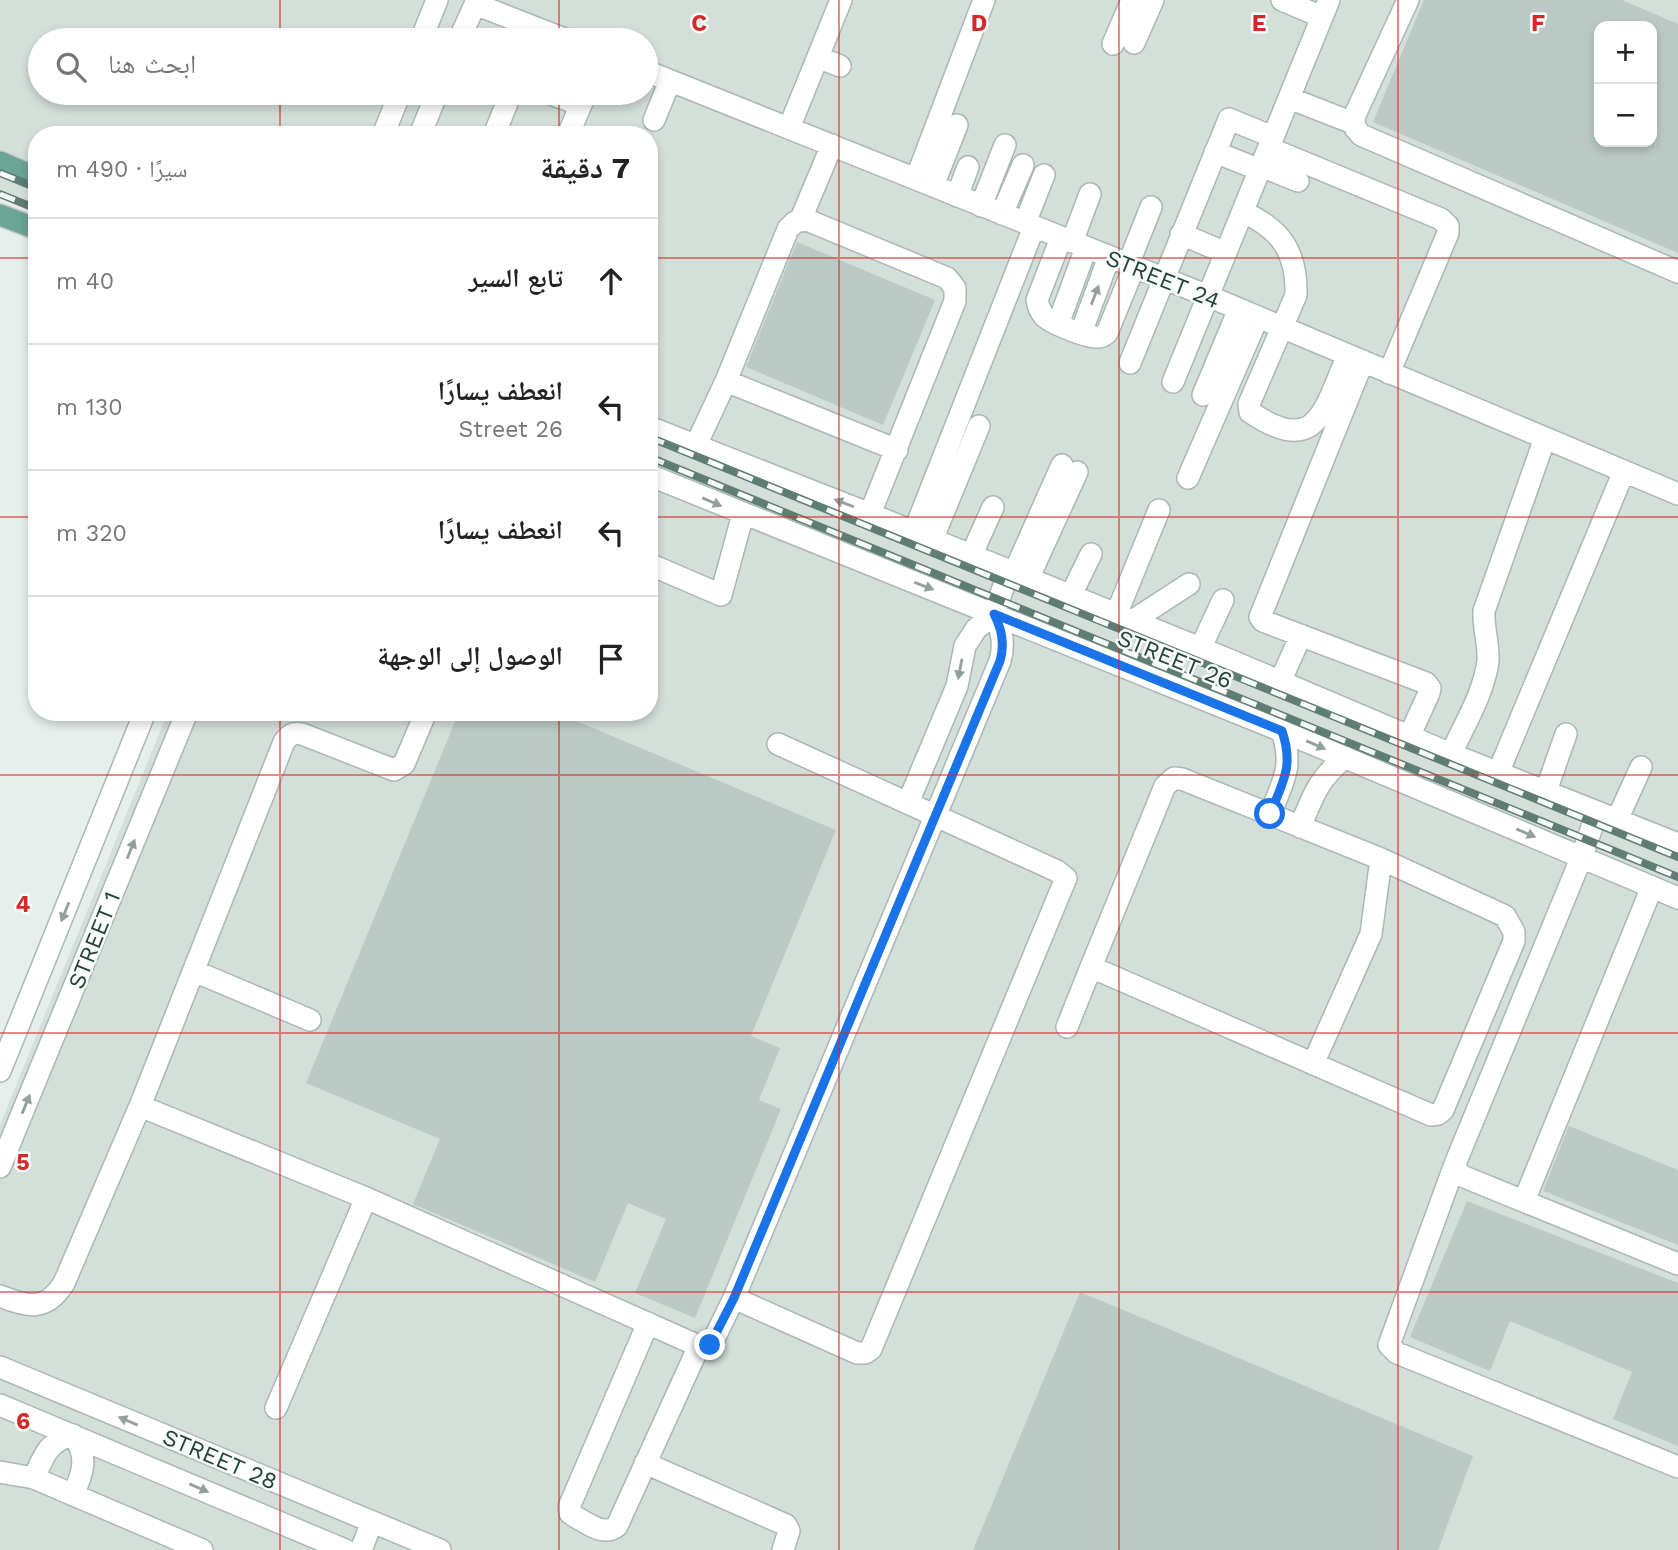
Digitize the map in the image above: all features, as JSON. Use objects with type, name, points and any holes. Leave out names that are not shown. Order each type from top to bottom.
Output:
[{"type":"main road","points":[[0,162],[28,174]]},
{"type":"main road","points":[[6,217],[28,211]]},
{"type":"main road","points":[[6,217],[28,226]]},
{"type":"street","points":[[426,28],[437,0]]},
{"type":"street","points":[[789,128],[841,0]]},
{"type":"street","points":[[924,183],[984,0]]},
{"type":"street","points":[[1132,0],[1124,43],[1153,0]]},
{"type":"street","points":[[1173,382],[1326,8],[1282,0]]},
{"type":"street","points":[[1408,0],[1354,117],[1353,123],[1357,132],[1365,138],[1678,272]]},
{"type":"street","points":[[464,28],[476,2],[525,28]]},
{"type":"street","points":[[818,57],[840,66]]},
{"type":"street","name":"STREET 24","points":[[658,76],[1208,296],[1678,494]]},
{"type":"street","points":[[654,120],[670,81]]},
{"type":"street","points":[[1289,98],[1353,123]]},
{"type":"street","points":[[387,126],[395,105]]},
{"type":"street","points":[[424,126],[432,105]]},
{"type":"street","points":[[498,126],[506,105]]},
{"type":"street","points":[[573,126],[586,105]]},
{"type":"street","points":[[1130,363],[1229,119],[1298,181]]},
{"type":"street","points":[[924,183],[957,125]]},
{"type":"street","points":[[800,221],[832,145]]},
{"type":"street","points":[[981,206],[1005,145]]},
{"type":"street","points":[[1216,152],[1266,155],[1441,219],[1448,226],[1448,233],[1389,373]]},
{"type":"street","points":[[1003,214],[1023,165]]},
{"type":"street","points":[[957,196],[968,167]]},
{"type":"street","points":[[923,536],[1044,175]]},
{"type":"street","points":[[1090,194],[1073,243],[1058,324],[1095,338],[1107,333],[1111,328],[1124,263],[1151,207]]},
{"type":"street","points":[[1243,212],[1265,222],[1274,230],[1292,260],[1296,295],[1248,407],[1252,414],[1289,431],[1305,429],[1323,413],[1355,358]]},
{"type":"street","points":[[696,446],[726,381],[788,229],[807,220],[947,278],[955,288],[955,301],[870,513]]},
{"type":"street","points":[[1181,234],[1226,253]]},
{"type":"street","points":[[1188,478],[1238,363],[1248,313]]},
{"type":"street","points":[[1202,395],[1248,313]]},
{"type":"street","points":[[1355,358],[1260,612],[1263,621],[1426,683],[1430,688],[1429,693],[1409,737]]},
{"type":"street","points":[[1238,363],[1263,374]]},
{"type":"street","points":[[726,381],[897,450]]},
{"type":"street","points":[[1228,386],[1252,397]]},
{"type":"street","points":[[923,536],[979,426]]},
{"type":"street","name":"STREET 26","points":[[658,431],[870,513],[1498,773],[1617,820],[1676,838]]},
{"type":"street","points":[[1451,754],[1483,684],[1488,650],[1483,624],[1484,611],[1545,438]]},
{"type":"street","points":[[908,803],[957,687],[965,646],[976,629],[994,614],[1070,468]]},
{"type":"street","points":[[1498,773],[1624,471]]},
{"type":"street","name":"STREET 26","points":[[658,479],[1282,731],[1678,898]]},
{"type":"street","points":[[971,556],[993,507]]},
{"type":"street","points":[[1124,618],[1160,510]]},
{"type":"street","points":[[658,568],[721,594],[743,514]]},
{"type":"street","points":[[1071,596],[1091,554]]},
{"type":"street","points":[[1124,618],[1189,584]]},
{"type":"street","points":[[1200,649],[1223,600]]},
{"type":"street","points":[[140,1106],[366,1198],[699,1346],[707,1347],[712,1343],[734,1298],[1003,652],[1002,632],[994,614]]},
{"type":"street","points":[[1280,682],[1301,635]]},
{"type":"street","name":"STREET 1","points":[[0,1071],[141,721]]},
{"type":"street","name":"STREET 1","points":[[0,1167],[183,721]]},
{"type":"street","points":[[0,1296],[34,1306],[47,1302],[58,1294],[140,1106],[284,742],[289,736],[302,734],[394,770],[404,764],[422,721]]},
{"type":"street","points":[[1270,814],[1288,767],[1287,746],[1282,731]]},
{"type":"street","points":[[1546,791],[1566,734]]},
{"type":"street","points":[[734,1298],[857,1353],[868,1351],[873,1345],[1066,878],[1063,873],[778,744]]},
{"type":"street","points":[[1300,827],[1318,785],[1345,757]]},
{"type":"street","points":[[1617,820],[1641,767]]},
{"type":"street","points":[[1068,1027],[1091,967],[1169,781],[1174,778],[1381,859],[1505,916],[1514,932],[1514,941],[1443,1110],[1431,1115],[1091,967]]},
{"type":"street","points":[[1597,812],[1582,856],[1455,1164],[1389,1340],[1390,1348],[1678,1467]]},
{"type":"street","points":[[1313,1064],[1371,934],[1381,859]]},
{"type":"street","points":[[1524,1201],[1652,887]]},
{"type":"street","points":[[194,971],[310,1020]]},
{"type":"street","points":[[1455,1164],[1462,1176],[1678,1264]]},
{"type":"street","points":[[276,1408],[366,1198]]},
{"type":"street","points":[[648,1323],[569,1507],[570,1513],[604,1531],[611,1531],[617,1526],[699,1346]]},
{"type":"street","name":"STREET 28","points":[[0,1367],[440,1550]]},
{"type":"street","points":[[74,1436],[86,1403]]},
{"type":"street","name":"STREET 28","points":[[0,1405],[311,1543],[345,1550]]},
{"type":"street","points":[[34,1478],[51,1446],[61,1439],[74,1436]]},
{"type":"street","points":[[73,1495],[83,1473],[84,1460],[81,1447],[74,1436]]},
{"type":"street","points":[[645,1463],[786,1525],[789,1531],[783,1550]]},
{"type":"street","points":[[0,1472],[34,1478],[201,1550]]},
{"type":"street","points":[[311,1543],[325,1502]]},
{"type":"street","points":[[361,1550],[372,1522]]},
{"type":"shaded area","points":[[0,0],[1678,0],[1678,1550],[0,1550],[0,1125],[164,721],[658,721],[658,126],[28,126],[28,200],[0,189]]},
{"type":"building","points":[[1424,0],[1622,0],[1678,24],[1678,253],[1373,122]]},
{"type":"building","points":[[797,242],[935,300],[883,425],[746,367]]},
{"type":"building","points":[[455,721],[576,721],[836,830],[751,1036],[780,1048],[759,1100],[781,1109],[695,1318],[635,1293],[666,1219],[628,1203],[595,1282],[413,1204],[440,1139],[306,1083]]},
{"type":"building","points":[[1569,1126],[1678,1170],[1678,1245],[1543,1191]]},
{"type":"building","points":[[1467,1201],[1678,1283],[1678,1446],[1613,1419],[1632,1372],[1510,1321],[1490,1371],[1410,1337]]},
{"type":"building","points":[[1080,1292],[1473,1456],[1438,1550],[973,1550]]},
{"type":"railway","points":[[0,173],[28,184]]},
{"type":"railway","points":[[0,194],[28,205]]},
{"type":"railway","points":[[658,441],[1678,857]]},
{"type":"railway","points":[[658,461],[1678,877]]},
{"type":"route","points":[[710,1345],[734,1298],[1000,661],[1003,642],[1000,624],[994,614],[1282,731],[1287,746],[1288,767],[1270,814]]}]
